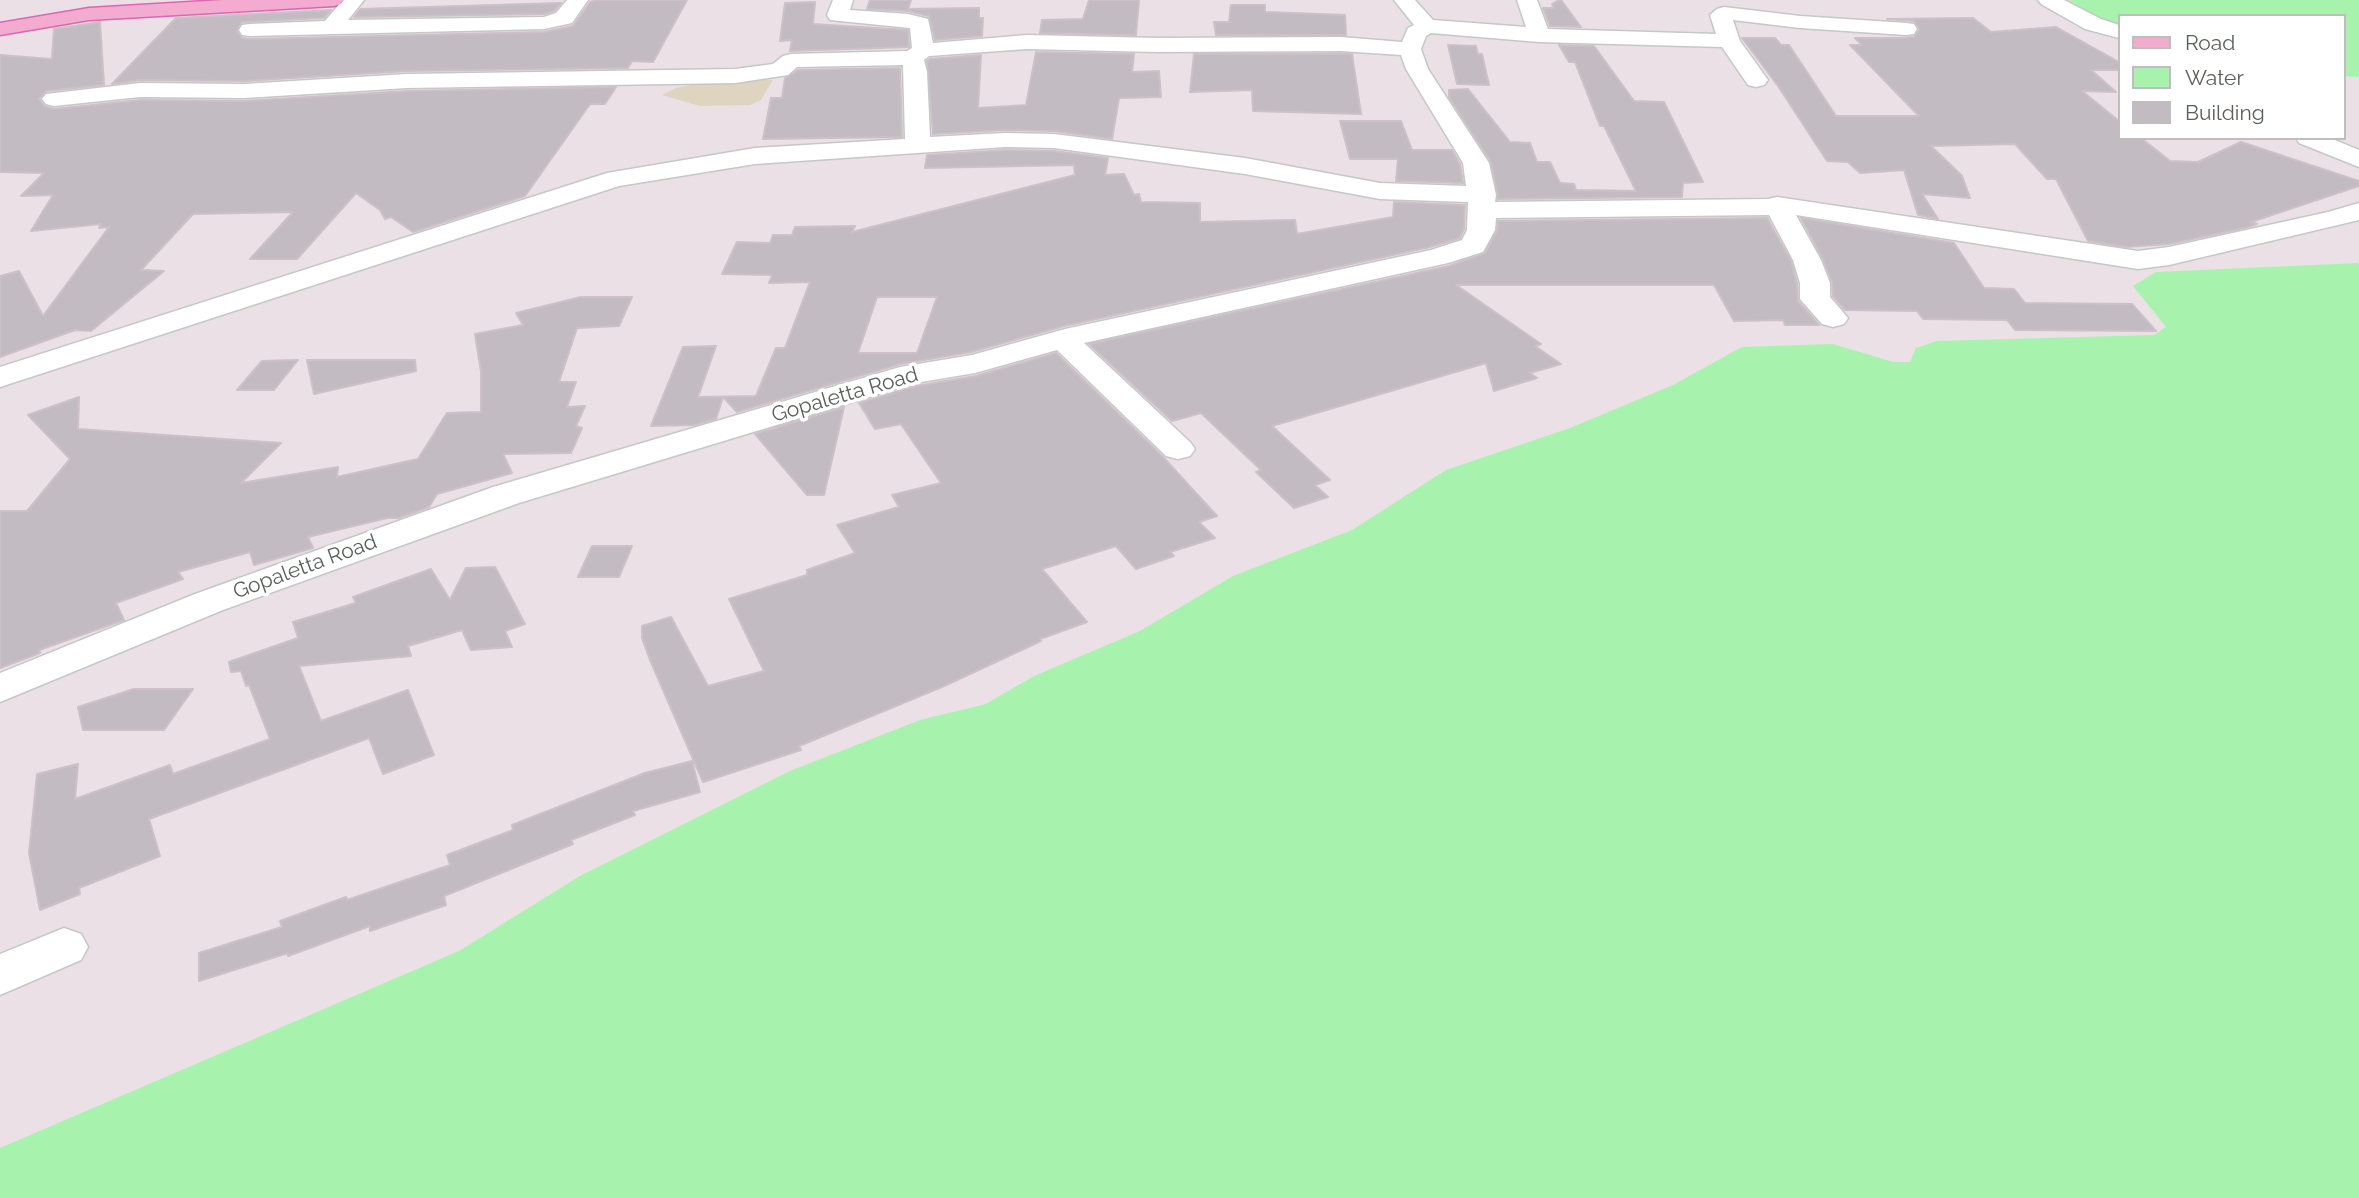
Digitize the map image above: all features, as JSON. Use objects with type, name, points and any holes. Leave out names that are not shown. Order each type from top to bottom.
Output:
[{"type":"main road","points":[[0,28],[97,7],[334,0]]},
{"type":"street","points":[[331,27],[354,0]]},
{"type":"street","points":[[250,30],[544,23],[564,18],[578,0]]},
{"type":"street","points":[[843,0],[838,15],[908,20],[920,24],[916,72],[918,145]]},
{"type":"street","name":"Gopaletta Road","points":[[0,688],[209,602],[506,495],[911,374],[975,364],[1065,338],[1438,257],[1473,246],[1481,230],[1483,203],[1476,163],[1417,69],[1418,38],[1404,0]]},
{"type":"street","points":[[1527,0],[1539,35]]},
{"type":"street","points":[[2048,0],[2092,24],[2118,32]]},
{"type":"street","points":[[1756,80],[1729,41],[1721,15],[1724,13],[1811,23],[1906,29]]},
{"type":"street","points":[[471,62],[495,25]]},
{"type":"street","points":[[54,99],[140,90],[244,90],[471,62],[735,76],[780,70],[791,61],[917,54],[1027,42],[1158,46],[1341,44],[1418,38],[1539,35],[1729,41]]},
{"type":"street","points":[[0,377],[412,244],[472,222],[617,179],[755,156],[1005,140],[1054,141],[1245,166],[1368,190],[1483,203],[1777,205],[1826,210],[2138,260],[2182,253],[2335,219],[2359,211]]},
{"type":"street","points":[[2313,140],[2359,159]]},
{"type":"street","points":[[1777,205],[1807,260],[1815,283],[1815,299],[1833,318]]},
{"type":"street","points":[[1065,338],[1073,351],[1178,449]]},
{"type":"street","points":[[0,975],[64,947]]},
{"type":"shaded area","points":[[716,80],[773,80],[761,100],[750,105],[700,106],[662,95],[676,88]]},
{"type":"water","points":[[2069,0],[2359,0],[2359,77],[2345,76],[2345,14],[2118,14],[2118,26],[2091,14]]},
{"type":"water","points":[[2359,263],[2359,1198],[0,1198],[0,1148],[459,951],[580,876],[790,771],[920,720],[986,704],[1034,676],[1140,631],[1233,576],[1352,530],[1446,470],[1570,428],[1673,385],[1742,347],[1833,344],[1893,362],[1910,362],[1916,348],[1937,341],[2154,335],[2166,327],[2133,286],[2156,272]]},
{"type":"building","points":[[687,0],[653,62],[632,61],[628,68],[407,71],[244,81],[140,80],[112,84],[176,18],[331,10],[324,18],[242,22],[237,31],[242,38],[250,39],[544,32],[573,26],[590,2]]},
{"type":"building","points":[[870,0],[911,0],[908,9],[979,8],[979,18],[983,18],[982,36],[935,40],[929,16],[908,11],[867,9]]},
{"type":"building","points":[[1089,0],[1139,0],[1136,35],[1040,33],[1042,20],[1083,19]]},
{"type":"building","points":[[1559,0],[1581,27],[1550,26],[1543,8],[1554,8],[1552,4]]},
{"type":"building","points":[[815,2],[813,24],[908,30],[909,47],[790,51],[792,40],[780,41],[785,3]]},
{"type":"building","points":[[561,3],[554,11],[544,14],[354,17],[360,9]]},
{"type":"building","points":[[1231,5],[1265,5],[1265,12],[1345,15],[1346,35],[1216,35],[1214,22],[1229,22]]},
{"type":"building","points":[[1973,18],[1991,32],[2056,27],[2118,61],[2118,70],[2091,70],[2116,92],[2082,91],[2118,120],[2118,140],[2144,140],[2170,161],[2198,162],[2241,142],[2359,181],[2359,186],[2251,222],[2257,224],[2244,228],[2169,244],[2126,247],[2088,241],[2056,179],[2047,179],[2015,144],[1931,146],[1962,176],[1970,198],[1922,194],[1938,219],[1918,215],[1904,170],[1860,173],[1848,162],[1827,161],[1778,86],[1742,38],[1775,38],[1781,45],[1789,45],[1836,116],[1919,116],[1850,45],[1862,45],[1855,38],[1914,37],[1919,30],[1914,21],[1887,19]]},
{"type":"building","points":[[100,22],[104,85],[46,91],[39,99],[44,106],[54,109],[140,100],[244,101],[407,91],[616,87],[605,104],[590,104],[525,196],[413,232],[391,217],[385,219],[380,210],[356,193],[297,259],[250,259],[293,212],[193,214],[141,270],[164,271],[91,331],[75,330],[0,357],[0,276],[19,271],[43,316],[109,227],[99,228],[101,224],[31,231],[53,195],[21,196],[44,173],[0,172],[0,55],[52,59],[54,29]]},
{"type":"building","points":[[1448,45],[1476,46],[1478,54],[1482,54],[1489,85],[1457,84]]},
{"type":"building","points":[[1559,45],[1594,46],[1634,101],[1664,102],[1703,182],[1683,183],[1682,197],[1498,199],[1491,162],[1449,97],[1449,90],[1468,89],[1510,142],[1530,143],[1537,162],[1550,162],[1560,183],[1574,184],[1576,190],[1636,191],[1604,126],[1600,126],[1575,62],[1569,62]]},
{"type":"building","points":[[1036,52],[1134,54],[1132,72],[1159,71],[1161,97],[1119,98],[1112,139],[1054,131],[1005,130],[933,134],[927,61],[981,55],[978,108],[1026,105]]},
{"type":"building","points":[[1194,54],[1352,54],[1361,114],[1253,111],[1252,90],[1190,92]]},
{"type":"building","points":[[900,68],[902,137],[763,139],[771,98],[782,98],[785,78],[798,70]]},
{"type":"building","points":[[1340,121],[1401,121],[1412,150],[1452,150],[1460,164],[1463,183],[1396,181],[1398,159],[1350,159]]},
{"type":"building","points":[[1005,150],[1054,151],[1108,158],[1105,175],[1124,174],[1134,195],[1139,194],[1141,202],[1200,203],[1200,222],[1295,220],[1297,234],[1393,217],[1394,202],[1465,205],[1464,229],[1460,238],[1430,247],[1064,326],[971,352],[900,364],[737,412],[723,397],[716,419],[694,425],[651,426],[683,347],[716,346],[698,397],[756,396],[776,348],[785,348],[810,282],[769,283],[772,275],[722,274],[737,242],[770,243],[773,235],[792,235],[795,227],[855,226],[852,232],[1075,175],[1074,165],[925,168],[927,155]],"holes":[[[877,297],[937,297],[917,353],[858,353]]]},
{"type":"building","points":[[1767,218],[1791,261],[1797,283],[1798,301],[1819,325],[1785,325],[1783,320],[1734,321],[1714,285],[1456,285],[1541,344],[1535,346],[1561,364],[1530,373],[1537,378],[1494,391],[1486,363],[1272,426],[1330,480],[1315,485],[1328,497],[1294,508],[1256,472],[1261,470],[1201,413],[1172,421],[1089,344],[1449,266],[1485,253],[1497,231],[1498,221]]},
{"type":"building","points":[[1801,218],[1954,243],[1984,288],[2014,289],[2025,303],[2132,304],[2156,331],[2015,330],[2007,320],[1923,319],[1917,311],[1845,310],[1833,296],[1832,282],[1823,259]]},
{"type":"building","points":[[581,297],[632,297],[619,326],[577,328],[559,382],[576,382],[567,407],[585,406],[576,426],[582,428],[571,453],[503,454],[512,473],[437,494],[429,507],[398,518],[387,518],[308,537],[313,548],[254,565],[250,552],[178,572],[183,579],[116,603],[124,620],[39,650],[40,653],[0,668],[0,511],[27,511],[70,459],[28,415],[79,397],[78,429],[281,443],[241,483],[338,467],[337,477],[418,459],[447,413],[481,412],[481,372],[475,334],[523,325],[516,313]]},
{"type":"building","points":[[1056,353],[1163,457],[1217,516],[1199,522],[1215,538],[1170,552],[1174,556],[1136,569],[1116,546],[1042,569],[1087,622],[1040,639],[1041,641],[942,687],[799,746],[801,750],[703,782],[650,660],[642,638],[642,626],[671,617],[708,686],[764,671],[729,599],[807,575],[807,570],[855,553],[837,525],[899,507],[892,495],[941,483],[901,424],[875,429],[859,403],[916,386],[976,376]]},
{"type":"building","points":[[298,360],[274,390],[237,390],[262,361]]},
{"type":"building","points":[[307,360],[415,360],[416,371],[314,394]]},
{"type":"building","points":[[844,407],[824,495],[807,495],[755,434]]},
{"type":"building","points":[[592,546],[632,546],[619,577],[578,577]]},
{"type":"building","points":[[495,567],[525,624],[505,631],[512,647],[471,650],[462,630],[408,646],[411,656],[299,666],[321,721],[408,690],[434,755],[383,774],[369,738],[149,819],[160,856],[79,888],[80,894],[40,910],[29,853],[37,774],[78,764],[75,799],[170,765],[173,774],[270,739],[249,685],[246,686],[241,671],[231,672],[229,662],[298,638],[293,622],[356,603],[353,597],[431,569],[450,600],[466,568]]},
{"type":"building","points":[[134,689],[193,689],[164,730],[83,730],[78,707]]},
{"type":"building","points":[[692,761],[700,792],[633,811],[635,815],[571,840],[573,844],[444,896],[446,905],[370,931],[370,926],[288,956],[288,953],[199,981],[199,953],[282,927],[280,921],[346,897],[347,900],[450,865],[447,855],[513,830],[512,825],[645,773]]}]
